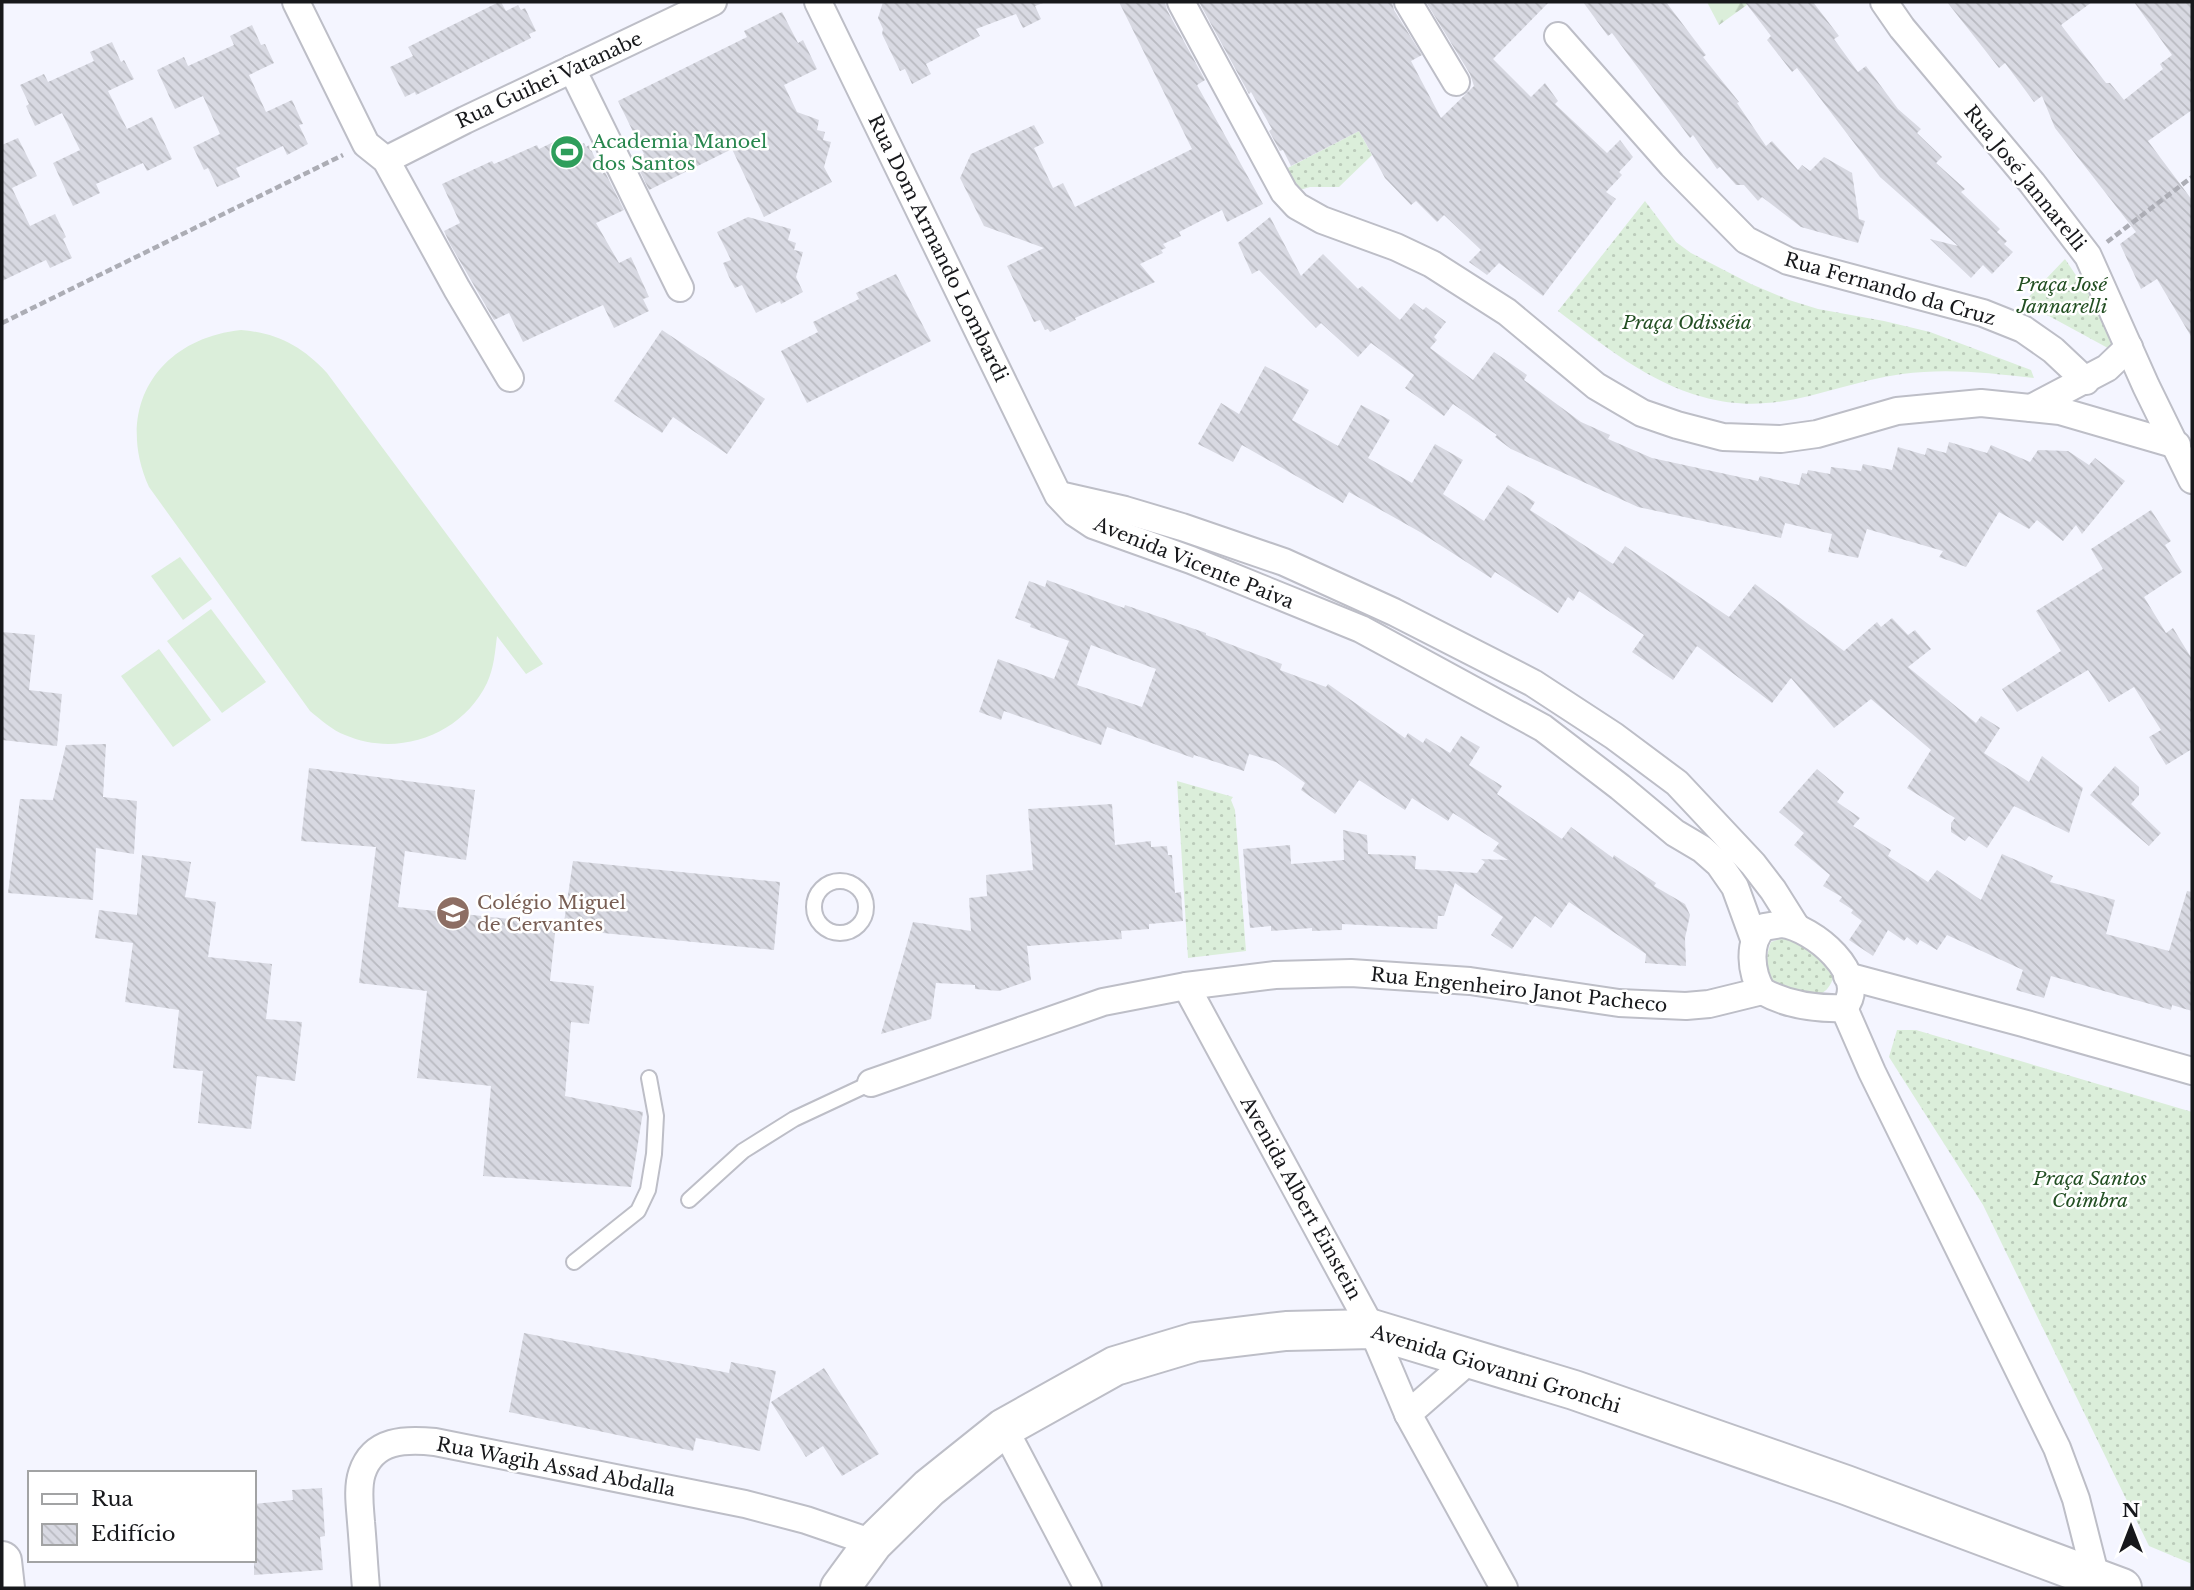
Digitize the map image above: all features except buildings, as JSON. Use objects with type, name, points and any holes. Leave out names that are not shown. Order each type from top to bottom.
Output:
[{"type":"main road","name":"Avenida Giovanni Gronchi","points":[[840,1588],[873,1543],[929,1488],[1004,1428],[1115,1366],[1195,1342],[1286,1331],[1373,1329],[1574,1390],[1846,1485],[2109,1583]]},
{"type":"main road","points":[[2,1561],[5,1588]]},
{"type":"street","points":[[296,2],[376,152],[510,378]]},
{"type":"street","name":"Rua Guihei Vatanabe","points":[[376,152],[572,69],[713,2]]},
{"type":"street","name":"Rua Dom Armando Lombardi","points":[[818,2],[1058,495]]},
{"type":"street","points":[[1181,2],[1284,192],[1297,206],[1322,220],[1396,247],[1432,264],[1507,312],[1596,386],[1642,413],[1723,436],[1782,439],[1817,434],[1897,411],[1981,403],[2060,411],[2177,445]]},
{"type":"street","points":[[1408,2],[1456,82]]},
{"type":"street","name":"Rua José Jannarelli","points":[[1884,2],[1902,28],[2032,183],[2088,256],[2192,480]]},
{"type":"street","name":"Rua Fernando da Cruz","points":[[1558,36],[1672,165],[1746,240],[1788,261],[1840,277],[1946,302],[2022,329],[2053,350],[2086,381]]},
{"type":"street","points":[[572,69],[680,288]]},
{"type":"street","points":[[2031,408],[2107,368],[2129,347]]},
{"type":"street","name":"Avenida Vicente Paiva","points":[[1058,495],[1125,510],[1284,562],[1394,611],[1533,682],[1614,736],[1677,783],[1753,864],[1795,925],[1826,945],[1847,976]]},
{"type":"street","name":"Avenida Vicente Paiva","points":[[1058,495],[1075,513],[1093,525],[1191,560],[1361,629],[1543,729],[1675,833],[1702,849],[1719,864],[1735,887],[1759,933]]},
{"type":"street","points":[[1795,925],[1782,924],[1759,933],[1753,956],[1757,983],[1770,996],[1800,1005],[1827,1009],[1844,1007]]},
{"type":"street","name":"Rua Engenheiro Janot Pacheco","points":[[871,1083],[1103,1002],[1186,986],[1275,975],[1351,973],[1469,981],[1619,1003],[1686,1006],[1709,1004],[1762,990]]},
{"type":"street","points":[[1844,1007],[1850,997],[1847,976],[2192,1072]]},
{"type":"street","name":"Avenida Albert Einstein","points":[[1186,986],[1373,1329],[1408,1414],[1504,1588]]},
{"type":"street","points":[[1844,1007],[1872,1072],[2057,1448],[2109,1583]]},
{"type":"street","points":[[1408,1414],[1472,1359]]},
{"type":"street","points":[[1004,1428],[1087,1588]]},
{"type":"street","name":"Rua Wagih Assad Abdalla","points":[[366,1588],[359,1494],[361,1473],[373,1454],[389,1444],[409,1439],[745,1504],[806,1520],[873,1543]]},
{"type":"lane","points":[[574,1262],[638,1211],[648,1190],[656,1116],[649,1078]]},
{"type":"lane","points":[[689,1200],[743,1151],[794,1119],[871,1083]]},
{"type":"path","points":[[2,323],[376,152]]},
{"type":"path","points":[[2088,256],[2192,177]]},
{"type":"green space","points":[[1707,2],[1751,2],[1719,25]]},
{"type":"green space","points":[[1359,131],[1372,155],[1339,187],[1310,187],[1296,191],[1280,172]]},
{"type":"green space","name":"Praça Odisséia","points":[[1645,201],[1676,242],[1691,253],[1751,284],[1818,309],[1930,332],[2031,370],[2034,378],[1968,372],[1919,372],[1876,379],[1780,402],[1756,404],[1703,397],[1663,382],[1627,361],[1558,311]]},
{"type":"green space","name":"Praça José Jannarelli","points":[[2065,259],[2098,308],[2117,353],[2049,316],[2021,305]]},
{"type":"green space","points":[[241,330],[266,334],[288,342],[308,355],[327,373],[543,664],[526,674],[497,636],[491,672],[476,701],[462,716],[445,728],[407,742],[365,742],[331,728],[310,711],[149,487],[139,458],[137,431],[141,405],[150,383],[166,363],[186,347],[211,336]]},
{"type":"green space","points":[[180,557],[212,599],[183,620],[151,576]]},
{"type":"green space","points":[[211,609],[266,682],[222,713],[167,641]]},
{"type":"green space","points":[[159,649],[211,720],[173,747],[121,676]]},
{"type":"green space","points":[[1177,781],[1233,797],[1231,800],[1235,810],[1246,951],[1188,958]]},
{"type":"green space","points":[[1783,938],[1800,941],[1813,949],[1834,975],[1829,987],[1811,998],[1773,983],[1768,968],[1768,953],[1771,942]]},
{"type":"green space","name":"Praça Santos Coimbra","points":[[1897,1030],[1916,1030],[2192,1112],[2192,1564],[2149,1546],[1983,1205],[1889,1057]]},
{"type":"place","name":"Academia Manoel dos Santos","points":[[567,152]]},
{"type":"place","name":"Colégio Miguel de Cervantes","points":[[453,913]]}]
